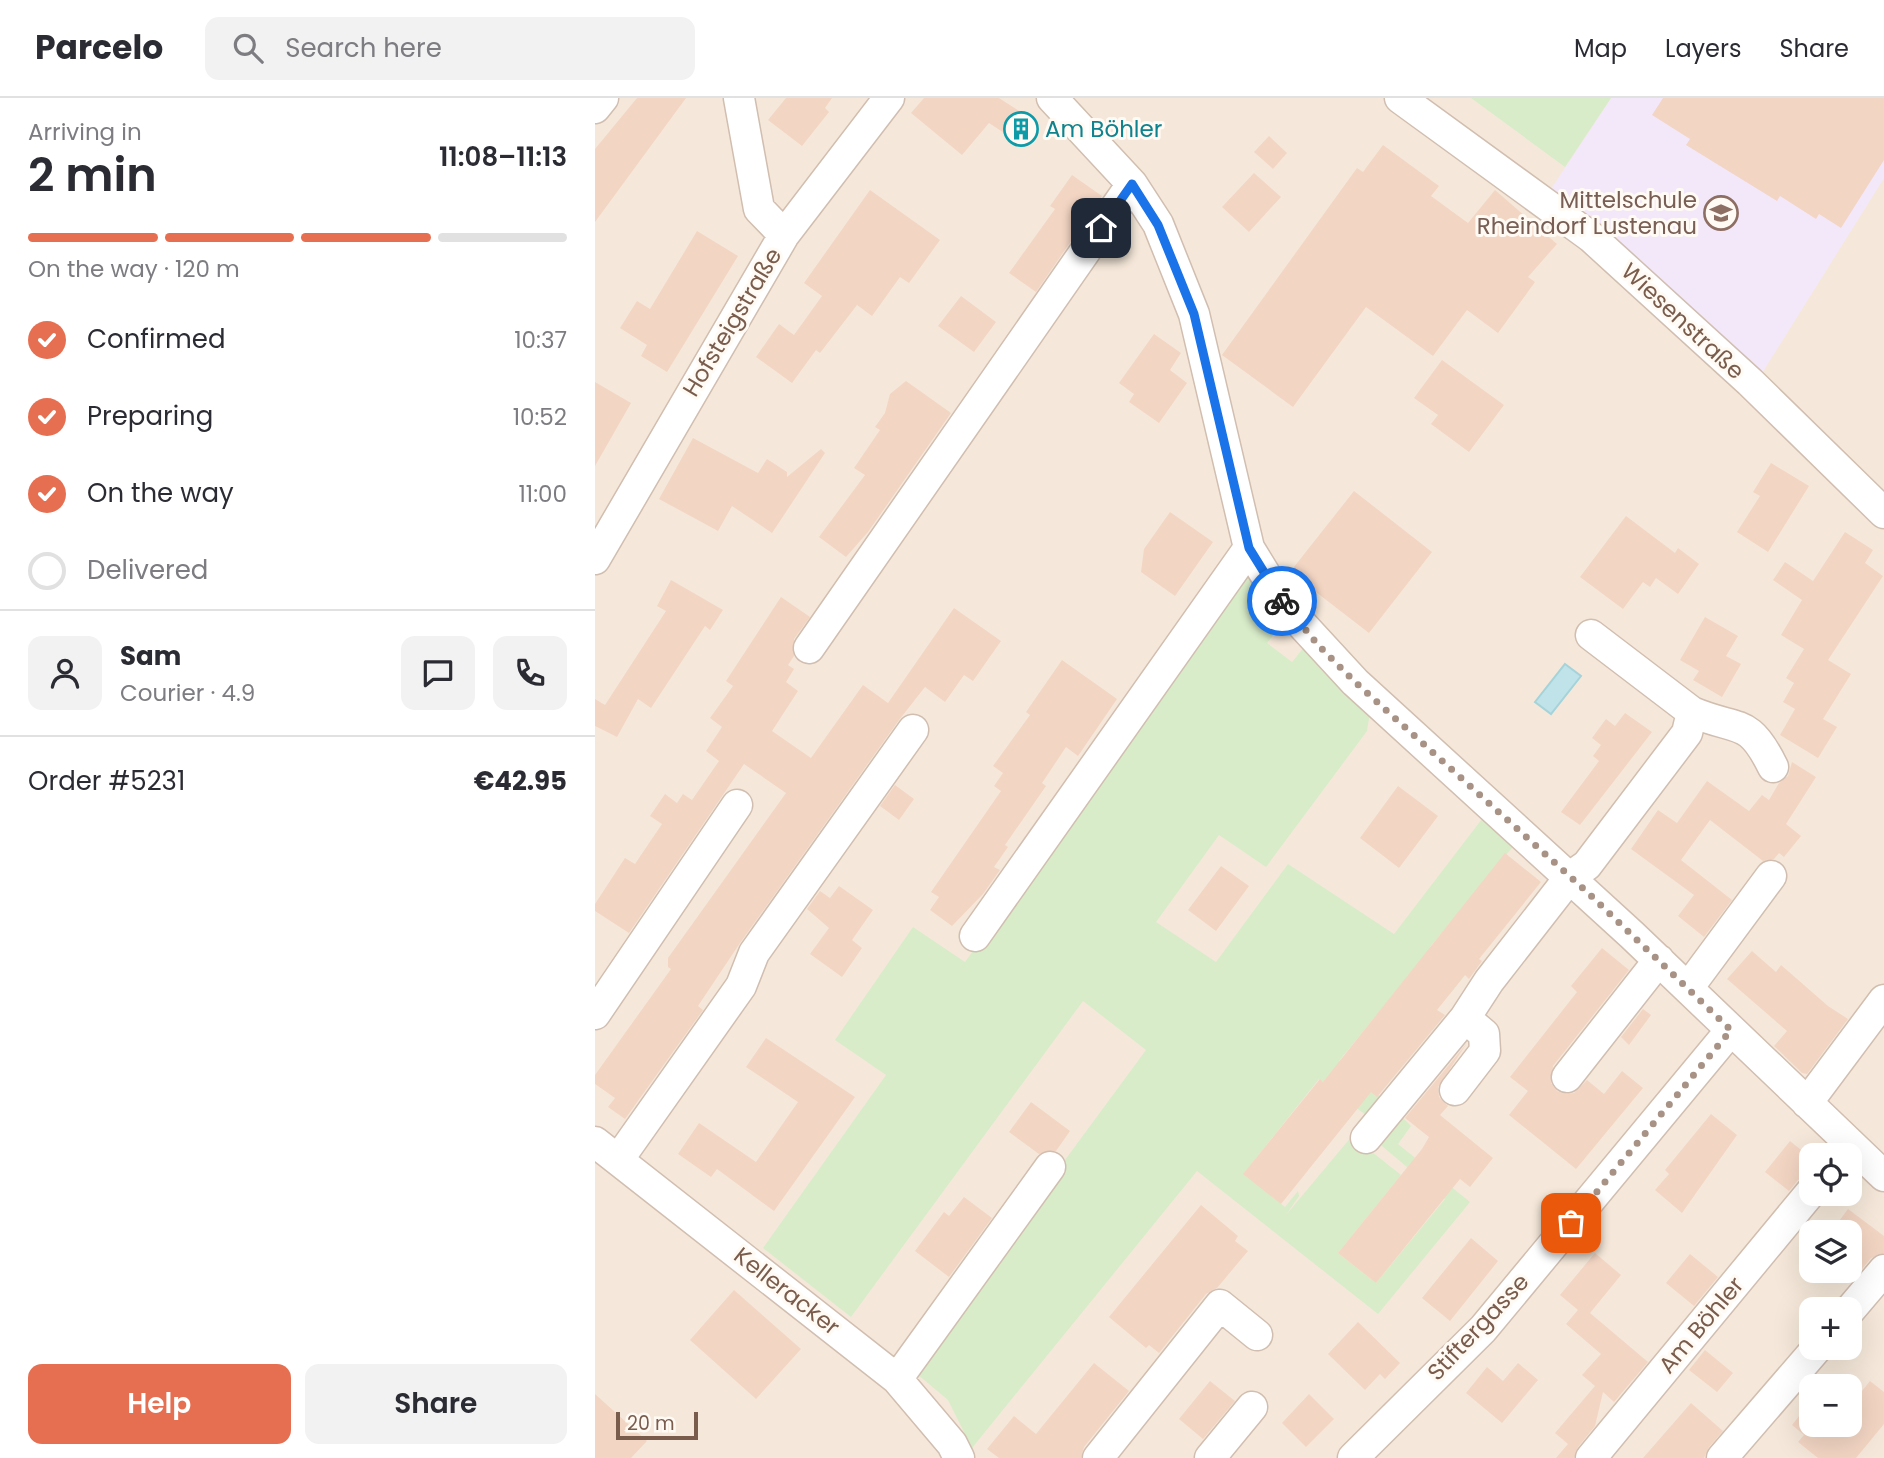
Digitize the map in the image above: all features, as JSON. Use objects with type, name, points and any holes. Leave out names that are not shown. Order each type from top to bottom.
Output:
[{"type":"street","points":[[595,107],[603,98]]},
{"type":"street","points":[[739,98],[759,209],[784,235]]},
{"type":"street","name":"Hofsteigstraße","points":[[595,559],[784,235],[889,98]]},
{"type":"street","points":[[1052,98],[1132,184],[1158,225],[1194,314],[1249,548],[1285,605],[1319,646],[1659,960],[1807,1103],[1841,1143]]},
{"type":"street","name":"Wiesenstraße","points":[[1399,98],[1591,237],[1750,383],[1884,513]]},
{"type":"street","points":[[809,648],[1132,184]]},
{"type":"street","points":[[975,936],[1249,548]]},
{"type":"street","points":[[1591,635],[1692,712],[1722,724],[1739,724],[1759,739],[1773,767]]},
{"type":"street","points":[[1366,1138],[1465,1018],[1489,981],[1570,877],[1587,865],[1688,733],[1692,712]]},
{"type":"street","points":[[606,1151],[741,986],[754,953],[913,730]]},
{"type":"street","points":[[595,1014],[737,805]]},
{"type":"street","points":[[1688,988],[1771,876]]},
{"type":"street","points":[[1567,1077],[1659,960]]},
{"type":"street","points":[[1807,1103],[1875,1034],[1884,1000]]},
{"type":"street","points":[[1455,1090],[1485,1051],[1484,1034],[1465,1018]]},
{"type":"street","name":"Stiftergasse","points":[[1353,1458],[1483,1329],[1731,1030]]},
{"type":"street","name":"Kelleracker","points":[[606,1151],[897,1379],[952,1444],[959,1458]]},
{"type":"street","points":[[1862,1161],[1884,1176]]},
{"type":"street","points":[[897,1379],[1050,1167]]},
{"type":"street","name":"Am Böhler","points":[[1591,1458],[1799,1206]]},
{"type":"street","points":[[1861,1297],[1884,1270]]},
{"type":"street","points":[[1098,1458],[1220,1305],[1257,1335]]},
{"type":"street","points":[[1722,1458],[1807,1360]]},
{"type":"street","points":[[1210,1458],[1252,1407]]},
{"type":"shaded area","points":[[595,98],[1884,98],[1884,1458],[595,1458]]},
{"type":"shaded area","name":"Mittelschule Rheindorf Lustenau","points":[[1611,98],[1884,98],[1884,178],[1762,373],[1551,189]]},
{"type":"green space","points":[[1471,98],[1611,98],[1565,167]]},
{"type":"green space","points":[[1248,568],[1282,624],[1267,643],[1292,662],[1305,646],[1370,712],[1367,731],[1266,867],[1219,835],[1156,922],[1216,962],[1288,864],[1394,934],[1485,815],[1516,843],[1430,947],[1465,975],[1450,994],[1416,967],[1339,1061],[1377,1093],[1384,1103],[1371,1119],[1319,1079],[1244,1173],[1285,1207],[1298,1191],[1299,1196],[1286,1215],[1352,1136],[1401,1175],[1338,1253],[1376,1283],[1445,1199],[1376,1141],[1398,1113],[1411,1126],[1398,1144],[1470,1202],[1378,1314],[1197,1171],[972,1448],[948,1400],[911,1369],[1146,1050],[1083,1001],[851,1317],[763,1248],[886,1075],[835,1040],[913,927],[965,962]]},
{"type":"water","points":[[1565,664],[1581,676],[1551,714],[1535,702]]},
{"type":"building","points":[[637,98],[686,98],[595,222],[595,149]]},
{"type":"building","points":[[786,98],[832,98],[825,108],[829,112],[802,146],[768,120]]},
{"type":"building","points":[[924,98],[999,98],[1036,122],[1021,144],[989,123],[962,155],[911,113]]},
{"type":"building","points":[[1663,98],[1884,98],[1884,160],[1841,228],[1819,214],[1816,219],[1780,196],[1777,201],[1686,145],[1690,139],[1652,115]]},
{"type":"building","points":[[1269,136],[1287,153],[1273,169],[1254,152]]},
{"type":"building","points":[[1383,145],[1439,186],[1431,196],[1468,223],[1495,190],[1557,244],[1528,277],[1535,282],[1498,333],[1467,310],[1433,356],[1366,307],[1293,407],[1222,355],[1357,168],[1363,172]]},
{"type":"building","points":[[1254,173],[1281,197],[1249,232],[1222,207]]},
{"type":"building","points":[[1072,175],[1102,196],[1036,292],[1009,273],[1055,209],[1050,206]]},
{"type":"building","points":[[870,190],[940,240],[909,283],[900,277],[872,316],[857,305],[820,353],[816,350],[792,383],[756,357],[779,324],[794,335],[822,296],[804,283]]},
{"type":"building","points":[[697,231],[738,256],[667,372],[641,356],[647,345],[620,328],[637,301],[650,309]]},
{"type":"building","points":[[961,296],[996,322],[974,352],[938,326]]},
{"type":"building","points":[[1154,334],[1181,353],[1170,370],[1187,383],[1159,423],[1129,402],[1134,394],[1119,383]]},
{"type":"building","points":[[1442,360],[1504,405],[1469,452],[1431,424],[1438,415],[1414,398]]},
{"type":"building","points":[[906,381],[951,413],[868,532],[846,557],[819,537],[865,475],[854,468],[880,430],[875,427],[885,413],[890,394]]},
{"type":"building","points":[[595,382],[631,403],[595,466]]},
{"type":"building","points":[[693,438],[758,473],[767,459],[787,472],[787,477],[821,449],[825,453],[772,533],[732,506],[718,531],[659,499]]},
{"type":"building","points":[[1771,463],[1809,486],[1768,552],[1737,532],[1760,496],[1753,492]]},
{"type":"building","points":[[1354,491],[1432,552],[1369,633],[1290,572]]},
{"type":"building","points":[[1170,512],[1213,542],[1175,596],[1141,572],[1144,549]]},
{"type":"building","points":[[1626,516],[1675,553],[1678,548],[1699,564],[1678,594],[1656,578],[1650,587],[1643,582],[1623,609],[1580,577]]},
{"type":"building","points":[[1845,532],[1873,550],[1865,563],[1883,576],[1828,660],[1851,674],[1823,719],[1837,727],[1818,758],[1780,735],[1795,709],[1783,702],[1794,683],[1786,678],[1804,649],[1781,635],[1802,600],[1773,580],[1785,562],[1813,581]]},
{"type":"building","points":[[671,580],[723,610],[710,630],[705,626],[651,708],[638,699],[617,737],[595,726],[595,699],[605,705],[666,611],[657,606]]},
{"type":"building","points":[[781,597],[810,617],[794,639],[794,656],[788,665],[794,669],[786,682],[798,691],[772,731],[811,758],[863,685],[888,703],[954,608],[1001,641],[973,681],[964,675],[945,702],[925,687],[899,720],[740,943],[698,1006],[703,1010],[625,1119],[608,1107],[615,1098],[595,1084],[595,1075],[671,969],[668,967],[668,958],[786,793],[744,764],[629,933],[595,911],[595,904],[625,858],[635,864],[662,824],[650,816],[665,794],[677,803],[683,794],[692,800],[719,761],[706,751],[722,727],[710,718],[733,686],[726,681]]},
{"type":"building","points":[[1705,617],[1738,636],[1726,656],[1741,664],[1722,697],[1693,680],[1699,671],[1680,660]]},
{"type":"building","points":[[1062,660],[1117,699],[1078,756],[1066,747],[1042,783],[1046,786],[1005,845],[1008,847],[994,867],[1000,870],[983,894],[952,926],[930,910],[939,897],[931,892],[1001,791],[994,786],[1003,773],[993,766],[1030,715],[1026,712]]},
{"type":"building","points":[[1625,713],[1652,732],[1580,825],[1561,812],[1599,761],[1593,756],[1601,745],[1592,738],[1606,719],[1615,726]]},
{"type":"building","points":[[1792,762],[1816,777],[1786,824],[1801,836],[1784,857],[1779,853],[1774,859],[1763,861],[1710,820],[1681,860],[1732,900],[1704,937],[1678,916],[1694,895],[1631,849],[1658,810],[1677,823],[1707,781],[1749,811],[1762,795],[1769,800],[1779,783],[1788,776]]},
{"type":"building","points":[[895,785],[914,799],[899,820],[880,806]]},
{"type":"building","points":[[1398,786],[1438,816],[1399,868],[1360,838]]},
{"type":"building","points":[[1505,853],[1541,882],[1479,959],[1482,961],[1469,979],[1465,975],[1437,1010],[1445,1015],[1377,1097],[1371,1092],[1281,1204],[1243,1174],[1320,1079],[1323,1082]]},
{"type":"building","points":[[1221,866],[1249,886],[1216,931],[1188,910]]},
{"type":"building","points":[[839,886],[873,910],[852,940],[862,948],[842,977],[810,954],[829,928],[807,909],[820,891],[830,898]]},
{"type":"building","points":[[1602,948],[1629,970],[1553,1066],[1551,1083],[1557,1091],[1565,1094],[1574,1093],[1587,1080],[1604,1094],[1622,1071],[1643,1088],[1576,1169],[1509,1115],[1528,1091],[1510,1077],[1577,992],[1571,986]]},
{"type":"building","points":[[1752,951],[1776,972],[1781,965],[1828,1006],[1848,1019],[1807,1074],[1802,1073],[1774,1046],[1787,1031],[1727,979]]},
{"type":"building","points":[[1643,1009],[1651,1015],[1629,1045],[1621,1037]]},
{"type":"building","points":[[766,1038],[855,1097],[774,1211],[717,1169],[711,1177],[678,1154],[699,1123],[756,1162],[798,1102],[746,1067]]},
{"type":"building","points":[[1467,1043],[1438,1087],[1439,1097],[1448,1106],[1440,1115],[1493,1158],[1470,1187],[1460,1179],[1376,1283],[1338,1253],[1422,1149],[1429,1137],[1405,1118]]},
{"type":"building","points":[[1031,1102],[1070,1131],[1056,1151],[1039,1154],[1009,1132]]},
{"type":"building","points":[[1711,1114],[1737,1135],[1682,1213],[1655,1190],[1669,1174],[1665,1170]]},
{"type":"building","points":[[1790,1141],[1799,1148],[1799,1180],[1789,1191],[1765,1172]]},
{"type":"building","points":[[964,1197],[992,1218],[949,1277],[915,1251],[944,1212],[949,1216]]},
{"type":"building","points":[[1201,1205],[1238,1236],[1235,1241],[1248,1251],[1217,1288],[1206,1294],[1159,1353],[1149,1345],[1146,1348],[1109,1317]]},
{"type":"building","points":[[1848,1209],[1884,1236],[1884,1253],[1871,1258],[1862,1269],[1862,1220],[1840,1220]]},
{"type":"building","points":[[1471,1238],[1498,1261],[1450,1321],[1422,1298]]},
{"type":"building","points":[[1595,1253],[1621,1275],[1590,1313],[1648,1362],[1614,1402],[1603,1392],[1595,1426],[1578,1447],[1574,1458],[1556,1458],[1568,1444],[1555,1433],[1595,1386],[1582,1375],[1601,1354],[1566,1324],[1578,1310],[1560,1295]]},
{"type":"building","points":[[1690,1254],[1718,1277],[1694,1306],[1666,1283]]},
{"type":"building","points":[[734,1290],[801,1349],[756,1399],[690,1340]]},
{"type":"building","points":[[1358,1322],[1400,1363],[1385,1379],[1380,1374],[1365,1390],[1328,1354]]},
{"type":"building","points":[[1705,1350],[1733,1373],[1717,1392],[1689,1370]]},
{"type":"building","points":[[1094,1363],[1129,1391],[1084,1447],[1081,1458],[999,1458],[987,1449],[1014,1416],[1036,1434]]},
{"type":"building","points":[[1518,1363],[1538,1380],[1502,1423],[1466,1393],[1487,1367],[1503,1381]]},
{"type":"building","points":[[1210,1381],[1235,1401],[1203,1439],[1179,1419]]},
{"type":"building","points":[[1870,1381],[1884,1392],[1884,1424],[1856,1458],[1818,1458],[1798,1442],[1802,1437],[1862,1437],[1862,1391]]},
{"type":"building","points":[[595,1394],[647,1441],[631,1458],[595,1458]]},
{"type":"building","points":[[1309,1394],[1334,1419],[1306,1447],[1282,1423]]},
{"type":"building","points":[[1691,1403],[1723,1431],[1709,1447],[1704,1458],[1643,1458]]},
{"type":"building","points":[[1799,1416],[1799,1431],[1792,1425]]},
{"type":"way so far","points":[[1282,601],[1319,646],[1355,682],[1586,891],[1731,1030],[1571,1223]]},
{"type":"place","name":"Am Böhler","points":[[1021,129]]},
{"type":"place","name":"Mittelschule Rheindorf Lustenau","points":[[1721,213]]},
{"type":"route","points":[[1101,228],[1132,184],[1158,225],[1194,314],[1231,483],[1249,548],[1282,601]]}]
